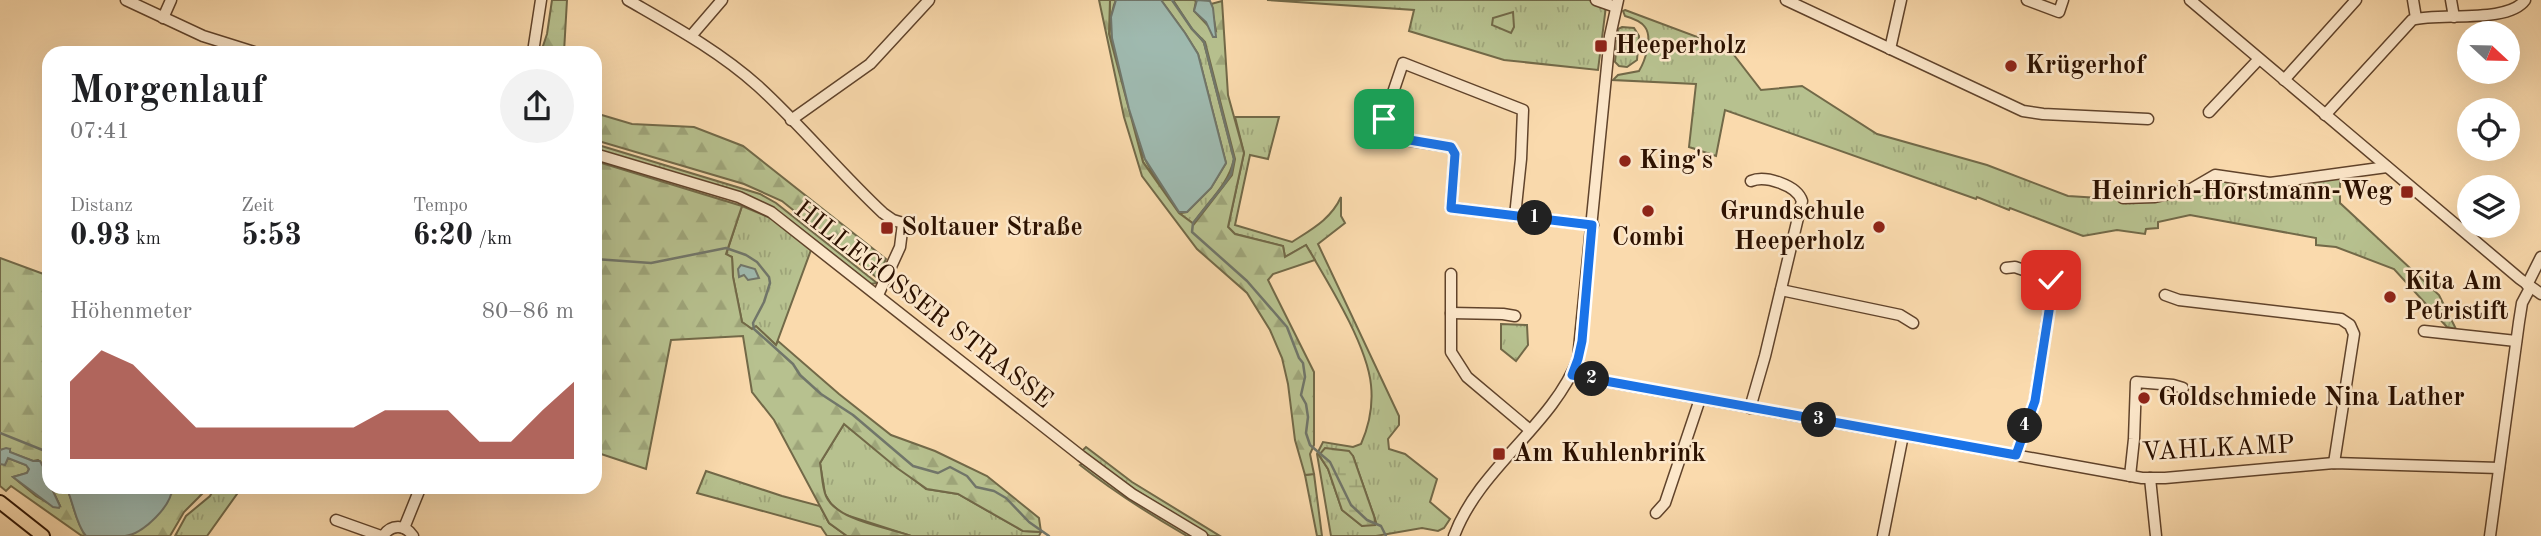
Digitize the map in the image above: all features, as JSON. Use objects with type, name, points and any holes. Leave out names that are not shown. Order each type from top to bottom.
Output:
[{"type":"main road","points":[[0,502],[43,536]]},
{"type":"street","points":[[126,0],[233,46]]},
{"type":"street","points":[[163,18],[171,0]]},
{"type":"street","points":[[534,46],[541,0]]},
{"type":"street","points":[[628,0],[691,36],[739,71],[883,213],[903,223],[900,247],[878,295]]},
{"type":"street","points":[[691,36],[722,0]]},
{"type":"street","points":[[791,120],[870,64],[929,0]]},
{"type":"street","points":[[1454,536],[1460,520],[1486,483],[1565,387],[1578,359],[1582,341],[1607,58],[1617,3],[1596,0]]},
{"type":"street","points":[[1786,0],[2023,111],[2148,120]]},
{"type":"street","points":[[1890,49],[1901,0]]},
{"type":"street","points":[[2027,0],[2059,12],[2063,0]]},
{"type":"street","points":[[2190,0],[2528,286],[2541,293]]},
{"type":"street","points":[[2284,80],[2356,0]]},
{"type":"street","points":[[2413,0],[2416,18]]},
{"type":"street","points":[[2451,0],[2454,17]]},
{"type":"street","points":[[2325,115],[2410,21],[2416,18],[2481,15],[2517,8],[2525,0]]},
{"type":"street","points":[[2209,112],[2259,59]]},
{"type":"street","points":[[1514,216],[1525,116],[1523,110],[1403,63],[1384,119],[1386,136],[1451,147],[1454,150],[1451,208],[1514,216],[1592,225]]},
{"type":"street","name":"HILLEGOSSER STRASSE","points":[[602,156],[761,206],[791,226],[1081,456],[1132,494],[1202,536]]},
{"type":"street","points":[[2123,198],[2151,197],[2191,189],[2215,175],[2270,183],[2387,167]]},
{"type":"street","points":[[1750,408],[1802,198],[1794,189],[1762,178],[1751,181]]},
{"type":"street","points":[[2490,536],[2521,309],[2534,269],[2541,257]]},
{"type":"street","points":[[2006,268],[2017,268],[2049,279],[2053,284],[2035,401],[2016,455]]},
{"type":"street","points":[[1451,274],[1451,352],[1464,373],[1530,430]]},
{"type":"street","points":[[1781,290],[1900,314],[1913,323]]},
{"type":"street","points":[[2165,295],[2179,300],[2341,319],[2350,324],[2354,334],[2334,463]]},
{"type":"street","points":[[1451,313],[1515,316]]},
{"type":"street","points":[[2424,331],[2516,341]]},
{"type":"street","name":"VAHLKAMP","points":[[1572,375],[2130,476],[2150,478],[2334,463],[2499,468]]},
{"type":"street","points":[[2130,476],[2136,383],[2183,388]]},
{"type":"street","points":[[1656,513],[1665,503],[1700,399]]},
{"type":"street","points":[[1883,536],[1903,435]]},
{"type":"street","points":[[2150,478],[2156,536]]},
{"type":"street","points":[[404,528],[418,494]]},
{"type":"street","points":[[336,520],[382,536],[391,528],[404,528],[413,536]]},
{"type":"green space","points":[[552,0],[567,0],[564,46],[543,46]]},
{"type":"green space","points":[[1099,0],[1110,0],[1109,34],[1143,162],[1179,213],[1194,224],[1232,175],[1235,159],[1205,42],[1192,29],[1173,0],[1196,1],[1194,11],[1216,31],[1211,4],[1222,1],[1228,95],[1244,153],[1228,227],[1235,234],[1283,246],[1285,257],[1306,245],[1315,260],[1273,274],[1268,280],[1314,372],[1314,445],[1310,454],[1314,474],[1305,475],[1295,440],[1282,358],[1270,330],[1247,293],[1197,249],[1142,176],[1124,117]]},
{"type":"green space","points":[[1110,0],[1116,0],[1111,23],[1115,57],[1109,34]]},
{"type":"green space","points":[[1161,0],[1172,0],[1204,43],[1234,159],[1222,186],[1193,224],[1179,213],[1143,162],[1137,139],[1157,180],[1182,213],[1187,212],[1211,188],[1226,163],[1198,54]]},
{"type":"green space","points":[[1267,0],[1590,0],[1606,6],[1598,70],[1504,60],[1409,31],[1414,10]]},
{"type":"green space","points":[[1625,10],[1735,51],[1734,55],[1761,90],[1802,86],[1877,134],[1987,165],[2068,196],[2139,203],[2197,191],[2218,178],[2271,186],[2340,177],[2340,203],[2439,295],[2456,329],[2447,327],[2394,269],[2336,247],[2316,245],[2316,238],[2190,215],[2158,222],[2158,228],[2146,229],[2145,234],[2117,230],[2083,236],[2010,208],[2009,210],[1977,197],[1976,199],[1725,110],[1716,156],[1689,147],[1696,84],[1613,80],[1618,75],[1639,71],[1647,49],[1645,27],[1639,21],[1625,16]]},
{"type":"green space","points":[[1513,12],[1514,27],[1511,33],[1492,25],[1493,18]]},
{"type":"green space","points":[[1634,28],[1639,36],[1637,60],[1627,67],[1619,66],[1615,62],[1618,29]]},
{"type":"green space","points":[[1115,57],[1137,139],[1124,94]]},
{"type":"green space","points":[[602,115],[632,124],[694,127],[743,146],[886,259],[879,276],[876,277],[782,201],[744,184],[602,142]]},
{"type":"green space","points":[[1235,117],[1279,117],[1268,159],[1250,155],[1235,225],[1292,242],[1326,217],[1341,197],[1341,216],[1345,223],[1318,244],[1399,416],[1399,425],[1388,439],[1389,449],[1405,454],[1437,479],[1430,502],[1450,519],[1444,528],[1438,531],[1422,528],[1376,536],[1331,536],[1317,454],[1323,442],[1353,447],[1361,444],[1371,407],[1368,369],[1345,313],[1306,245],[1285,257],[1283,246],[1235,234],[1228,227],[1244,153]],"holes":[[[1319,455],[1353,456],[1376,522],[1362,526],[1342,510],[1328,469]]]},
{"type":"green space","points":[[602,146],[760,194],[776,203],[877,283],[870,284],[791,221],[761,202],[602,152]]},
{"type":"green space","points":[[602,163],[742,206],[726,254],[732,257],[742,322],[752,329],[756,326],[776,345],[778,341],[891,435],[935,451],[987,476],[1039,518],[1041,532],[1023,531],[958,494],[927,489],[844,424],[820,463],[826,496],[832,505],[851,517],[911,536],[847,536],[829,523],[774,420],[752,392],[743,336],[671,340],[646,469],[602,454]]},
{"type":"green space","points":[[742,206],[780,222],[811,250],[776,345],[756,327],[752,329],[742,322],[732,257],[726,255]]},
{"type":"green space","points":[[0,258],[42,273],[42,463],[9,452],[10,449],[0,450]]},
{"type":"green space","points":[[1501,324],[1527,325],[1528,345],[1516,361],[1501,349]]},
{"type":"green space","points":[[844,424],[926,489],[958,494],[1023,531],[1041,532],[1039,536],[911,536],[843,514],[831,504],[825,494],[820,463]]},
{"type":"green space","points":[[1086,447],[1132,482],[1220,536],[1210,536],[1118,479],[1082,451]]},
{"type":"green space","points":[[1325,448],[1349,451],[1353,456],[1375,525],[1362,526],[1342,510],[1328,469],[1319,455]]},
{"type":"green space","points":[[8,458],[26,465],[29,469],[27,473],[13,477],[50,504],[60,506],[54,494],[69,494],[86,536],[82,536],[11,486],[6,491],[0,486],[0,464],[5,464]]},
{"type":"green space","points":[[1083,463],[1195,536],[1187,536],[1132,502],[1080,465]]},
{"type":"green space","points":[[706,471],[820,506],[829,523],[847,536],[827,536],[821,527],[697,493]]},
{"type":"green space","points":[[1314,474],[1322,536],[1317,536],[1305,475]]},
{"type":"green space","points":[[171,494],[202,494],[184,512],[170,536],[128,536]]},
{"type":"green space","points":[[237,494],[207,536],[175,536],[186,516],[210,496]]},
{"type":"shaded area","points":[[1116,0],[1161,0],[1198,54],[1226,163],[1211,188],[1187,212],[1179,212],[1145,159],[1129,109],[1112,38],[1111,17]]},
{"type":"shaded area","points":[[1197,0],[1210,1],[1216,37],[1213,37],[1206,22],[1194,11]]},
{"type":"shaded area","points":[[741,265],[755,269],[759,278],[748,280],[744,275],[739,277],[738,269]]},
{"type":"shaded area","points":[[10,449],[10,452],[40,461],[42,494],[54,494],[59,508],[53,507],[13,477],[27,473],[29,469],[26,465],[8,458],[5,465],[0,464],[0,450]]},
{"type":"shaded area","points":[[69,494],[171,494],[156,518],[132,534],[86,536],[78,522]]},
{"type":"waterway","points":[[1172,0],[1204,42],[1234,159],[1231,174],[1193,223],[1192,232],[1247,281],[1287,327],[1303,363],[1305,377],[1301,395],[1306,404],[1306,433],[1310,445],[1330,462],[1351,505],[1367,520],[1381,526],[1386,536]]},
{"type":"waterway","points":[[602,260],[651,263],[726,248],[746,255],[757,262],[769,277],[770,283],[753,323],[754,329],[793,364],[800,375],[913,466],[938,473],[950,467],[967,476],[976,487],[994,491],[1006,498],[1029,522],[1049,536]]},
{"type":"waterway","points":[[0,433],[42,450]]},
{"type":"place","name":"Heeperholz","points":[[1601,46]]},
{"type":"place","name":"Krügerhof","points":[[2011,66]]},
{"type":"place","name":"King's","points":[[1625,161]]},
{"type":"place","name":"Heinrich-Horstmann-Weg","points":[[2407,192]]},
{"type":"place","name":"Combi","points":[[1648,211]]},
{"type":"place","name":"Grundschule Heeperholz","points":[[1879,227]]},
{"type":"place","name":"Soltauer Straße","points":[[887,228]]},
{"type":"place","name":"Kita Am Petristift","points":[[2390,297]]},
{"type":"place","name":"Goldschmiede Nina Lather","points":[[2144,398]]},
{"type":"place","name":"Am Kuhlenbrink","points":[[1499,454]]},
{"type":"route","points":[[1384,119],[1386,136],[1451,147],[1454,150],[1451,208],[1592,225],[1582,341],[1572,375],[2016,455],[2035,401],[2053,285],[2051,280]]}]
